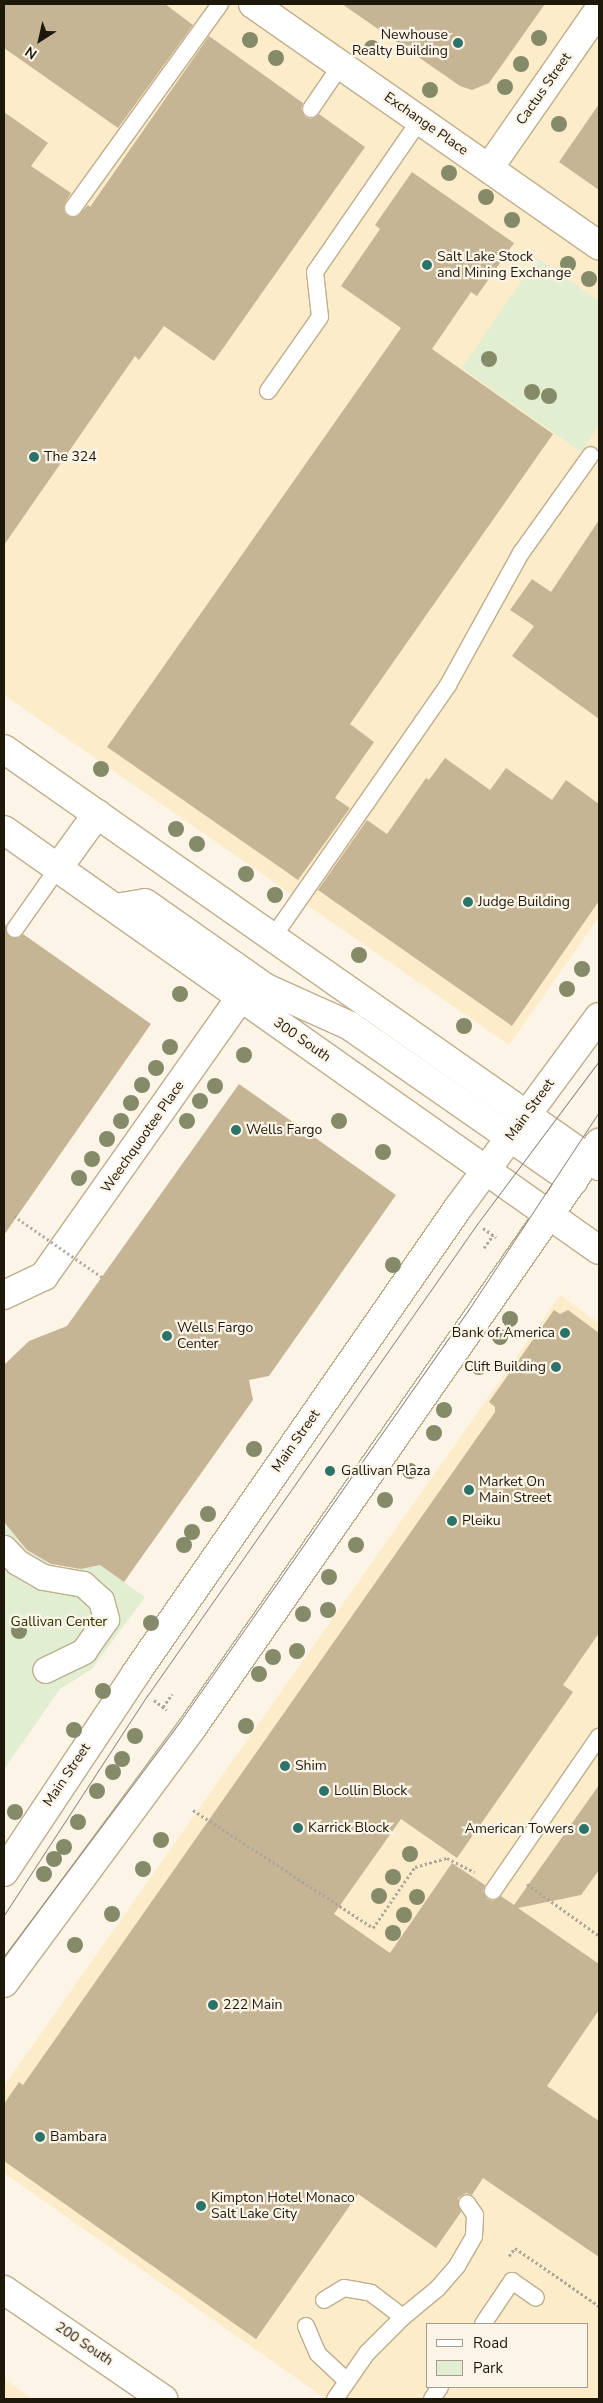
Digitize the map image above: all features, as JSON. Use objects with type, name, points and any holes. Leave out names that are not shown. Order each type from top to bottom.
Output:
[{"type":"street","name":"Exchange Place","points":[[254,4],[599,245]]},
{"type":"street","name":"Cactus Street","points":[[489,168],[599,10]]},
{"type":"street","points":[[4,749],[527,1114],[596,1156],[573,1181],[549,1214],[187,1735],[4,1983]]},
{"type":"street","points":[[58,868],[97,814]]},
{"type":"street","name":"300 South","points":[[4,830],[487,1169],[599,1250]]},
{"type":"street","points":[[115,908],[145,903],[266,988],[350,1026],[573,1181]]},
{"type":"street","name":"Weechquootee Place","points":[[4,1295],[44,1276],[241,997]]},
{"type":"street","name":"Main Street","points":[[4,1872],[136,1673],[487,1169],[599,1017]]},
{"type":"street","points":[[4,1548],[17,1562],[43,1578],[83,1584],[101,1600],[106,1620],[84,1651],[45,1670]]},
{"type":"street","name":"200 South","points":[[4,2290],[163,2399]]},
{"type":"lane","points":[[72,208],[220,4]]},
{"type":"lane","points":[[312,109],[341,65]]},
{"type":"lane","points":[[268,392],[320,316],[315,272],[420,120]]},
{"type":"lane","points":[[273,938],[448,685],[521,553],[591,455]]},
{"type":"lane","points":[[15,929],[58,868]]},
{"type":"lane","name":"Weechquootee Place","points":[[4,1311],[44,1276]]},
{"type":"lane","points":[[496,1887],[599,1738]]},
{"type":"lane","points":[[335,2399],[367,2353],[402,2317],[438,2288],[457,2266],[474,2236],[475,2215],[467,2203]]},
{"type":"lane","points":[[484,2323],[512,2281],[536,2298]]},
{"type":"lane","points":[[324,2300],[344,2288],[371,2293],[402,2317]]},
{"type":"lane","points":[[306,2326],[318,2354],[347,2381]]},
{"type":"lane","points":[[432,2399],[439,2388]]},
{"type":"path","points":[[14,1216],[102,1277]]},
{"type":"path","points":[[483,1227],[502,1242]]},
{"type":"path","points":[[484,1248],[493,1235]]},
{"type":"path","points":[[163,1707],[172,1694]]},
{"type":"path","points":[[153,1700],[172,1714]]},
{"type":"path","points":[[193,1810],[373,1928],[415,1867],[448,1858],[496,1887]]},
{"type":"path","points":[[529,1886],[599,1936]]},
{"type":"shaded area","points":[[4,4],[599,4],[599,917],[509,1045],[4,695]]},
{"type":"shaded area","points":[[560,1295],[599,1323],[599,2399],[326,2399],[4,2173],[4,2086]]},
{"type":"shaded area","points":[[4,2379],[32,2399],[4,2399]]},
{"type":"green space","points":[[537,258],[599,301],[599,425],[581,452],[462,368]]},
{"type":"green space","name":"Gallivan Center","points":[[4,1522],[27,1550],[55,1566],[81,1569],[100,1565],[145,1597],[92,1669],[60,1689],[4,1769]]},
{"type":"building","points":[[4,4],[165,4],[193,25],[118,128],[4,48]]},
{"type":"building","name":"Newhouse Realty Building","points":[[342,4],[545,4],[489,83],[472,90],[460,86]]},
{"type":"building","points":[[209,36],[303,103],[301,109],[305,117],[311,119],[319,114],[365,147],[214,361],[164,326],[139,360],[135,356],[4,545],[4,112],[48,143],[31,166],[71,193],[65,203],[64,212],[68,216],[77,217],[88,205],[90,207]]},
{"type":"building","points":[[599,104],[599,190],[559,162]]},
{"type":"building","points":[[412,172],[514,243],[477,296],[471,292],[432,349],[553,434],[350,724],[374,742],[335,798],[350,808],[298,880],[107,747],[401,328],[341,286],[380,229],[375,225]]},
{"type":"building","points":[[599,520],[599,719],[512,656],[534,626],[510,610],[532,579],[551,592]]},
{"type":"building","name":"Judge Building","points":[[445,758],[490,790],[506,768],[552,800],[566,780],[599,804],[599,901],[512,1026],[318,890],[367,820],[387,834],[426,778],[429,780]]},
{"type":"building","points":[[4,921],[10,937],[19,938],[23,934],[151,1024],[4,1235]]},
{"type":"building","name":"Wells Fargo Center","points":[[239,1084],[396,1195],[269,1376],[249,1380],[253,1400],[124,1582],[100,1565],[81,1569],[51,1564],[27,1550],[4,1522],[4,1365],[29,1341],[67,1326]]},
{"type":"building","points":[[554,1310],[560,1314],[568,1310],[599,1333],[599,1633],[563,1685],[573,1692],[457,1858],[401,1819],[334,1914],[390,1953],[452,1863],[485,1885],[483,1891],[487,1899],[493,1901],[501,1896],[514,1905],[599,1785],[599,1870],[581,1895],[518,1908],[599,1964],[599,2010],[547,2086],[599,2121],[599,2257],[483,2178],[472,2195],[466,2193],[458,2198],[461,2212],[436,2248],[358,2194],[256,2339],[4,2161],[4,2104],[19,2082],[23,2085],[495,1412],[495,1407],[489,1402]]},
{"type":"tram line","points":[[4,1915],[147,1696],[477,1224],[599,1061]]},
{"type":"tram line","points":[[4,1956],[181,1720],[469,1309],[599,1112]]},
{"type":"place","name":"Newhouse Realty Building","points":[[458,43]]},
{"type":"place","name":"Salt Lake Stock and Mining Exchange","points":[[427,265]]},
{"type":"place","name":"The 324","points":[[34,457]]},
{"type":"place","name":"Judge Building","points":[[468,902]]},
{"type":"place","name":"Wells Fargo","points":[[236,1130]]},
{"type":"place","name":"Bank of America","points":[[565,1333]]},
{"type":"place","name":"Wells Fargo Center","points":[[167,1336]]},
{"type":"place","name":"Clift Building","points":[[556,1367]]},
{"type":"place","name":"Gallivan Plaza","points":[[330,1471]]},
{"type":"place","name":"Market On Main Street","points":[[469,1490]]},
{"type":"place","name":"Pleiku","points":[[452,1521]]},
{"type":"place","name":"Shim","points":[[285,1766]]},
{"type":"place","name":"Lollin Block","points":[[324,1791]]},
{"type":"place","name":"Karrick Block","points":[[298,1828]]},
{"type":"place","name":"American Towers","points":[[584,1829]]},
{"type":"place","name":"222 Main","points":[[213,2005]]},
{"type":"place","name":"Bambara","points":[[40,2137]]},
{"type":"place","name":"Kimpton Hotel Monaco Salt Lake City","points":[[201,2206]]}]
